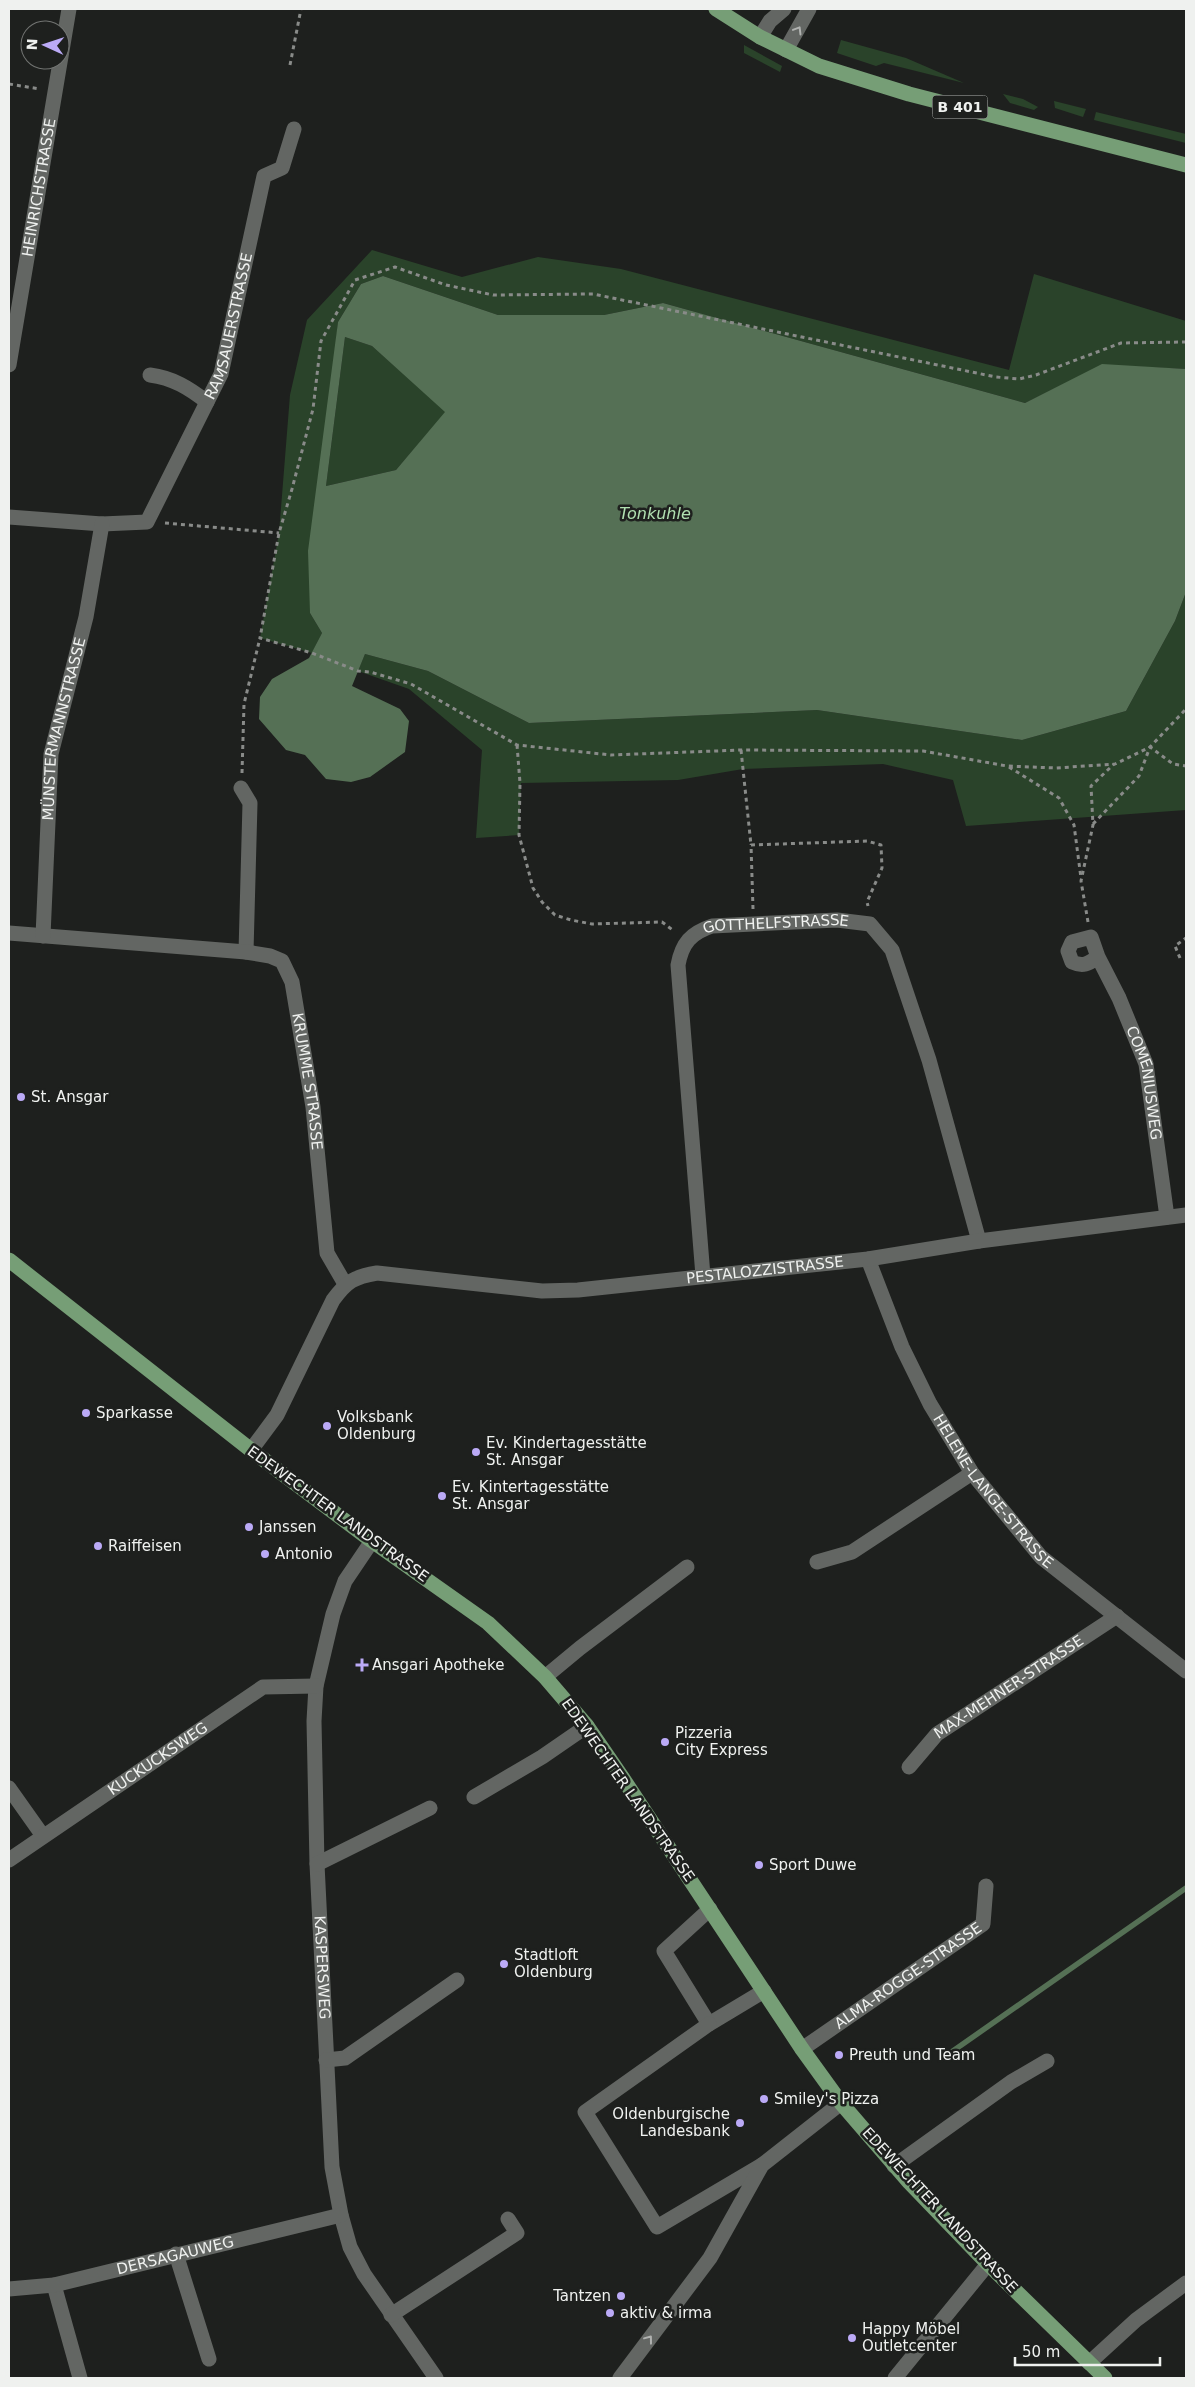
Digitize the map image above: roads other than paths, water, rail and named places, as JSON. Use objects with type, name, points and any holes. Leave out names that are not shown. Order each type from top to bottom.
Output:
[{"type":"main road","name":"B 401","points":[[716,9],[760,37],[819,66],[909,94],[1186,165]]},
{"type":"main road","name":"EDEWECHTER LANDSTRASSE","points":[[9,1260],[251,1450],[372,1541],[488,1623],[545,1677],[586,1726],[802,2049],[841,2102],[894,2166],[988,2264],[1105,2378]]},
{"type":"street","name":"HEINRICHSTRASSE","points":[[9,365],[69,9]]},
{"type":"street","points":[[760,37],[770,21],[784,9]]},
{"type":"street","points":[[786,50],[809,9]]},
{"type":"street","name":"RAMSAUERSTRASSE","points":[[102,524],[147,522],[221,374],[264,176],[282,168],[294,130]]},
{"type":"street","points":[[150,375],[168,377],[189,388],[207,402]]},
{"type":"street","points":[[9,517],[102,524]]},
{"type":"street","name":"MÜNSTERMANNSTRASSE","points":[[43,936],[51,754],[86,617],[102,524]]},
{"type":"street","points":[[242,788],[250,804],[246,952]]},
{"type":"street","name":"GOTTHELFSTRASSE","points":[[704,1276],[678,965],[686,940],[698,931],[712,926],[837,920],[870,924],[892,950],[929,1060],[979,1241]]},
{"type":"street","name":"KRUMME STRASSE","points":[[9,933],[246,952],[270,956],[282,961],[292,982],[313,1107],[327,1253],[345,1284]]},
{"type":"street","name":"COMENIUSWEG","points":[[1098,957],[1088,964],[1080,966],[1072,962],[1068,951],[1072,942],[1091,937],[1098,957],[1119,998],[1146,1064],[1167,1217]]},
{"type":"street","name":"PESTALOZZISTRASSE","points":[[345,1284],[360,1276],[377,1273],[542,1291],[560,1291],[868,1259],[979,1241],[1186,1215]]},
{"type":"street","name":"HELENE-LANGE-STRASSE","points":[[868,1259],[906,1355],[930,1404],[972,1473],[1040,1557],[1186,1670]]},
{"type":"street","points":[[251,1450],[277,1415],[333,1300],[345,1284]]},
{"type":"street","points":[[817,1562],[852,1552],[972,1473]]},
{"type":"street","name":"KASPERSWEG","points":[[372,1541],[342,1589],[331,1622],[316,1686],[314,1721],[317,1864],[332,2166],[341,2215],[355,2256],[391,2315],[436,2378]]},
{"type":"street","points":[[545,1677],[607,1626],[687,1567]]},
{"type":"street","name":"MAX-MEHNER-STRASSE","points":[[909,1767],[937,1734],[1117,1616]]},
{"type":"street","name":"KUCKUCKSWEG","points":[[9,1860],[263,1687],[316,1686]]},
{"type":"street","points":[[474,1797],[542,1756],[586,1726]]},
{"type":"street","points":[[9,1788],[42,1836]]},
{"type":"street","points":[[317,1864],[430,1808]]},
{"type":"street","name":"ALMA-ROGGE-STRASSE","points":[[802,2049],[983,1924],[986,1886]]},
{"type":"street","points":[[709,2024],[664,1952],[710,1909]]},
{"type":"street","points":[[326,2060],[345,2058],[457,1980]]},
{"type":"street","points":[[764,1991],[709,2024],[585,2112],[657,2227],[762,2165],[841,2102]]},
{"type":"street","points":[[894,2166],[1011,2082],[1046,2061]]},
{"type":"street","points":[[620,2378],[710,2258],[762,2165]]},
{"type":"street","name":"DERSAGAUWEG","points":[[9,2289],[54,2285],[341,2215]]},
{"type":"street","points":[[391,2315],[518,2233],[508,2219]]},
{"type":"street","points":[[176,2254],[209,2359]]},
{"type":"street","points":[[895,2378],[988,2264]]},
{"type":"street","points":[[1089,2363],[1136,2320],[1186,2283]]},
{"type":"street","points":[[54,2285],[80,2378]]},
{"type":"water","name":"Tonkuhle","points":[[383,276],[498,315],[604,315],[663,303],[1025,403],[1102,364],[1186,369],[1186,592],[1175,621],[1126,711],[1022,740],[817,710],[529,723],[428,671],[365,654],[352,686],[400,709],[409,721],[405,752],[370,777],[351,782],[326,779],[305,755],[286,750],[259,719],[260,697],[272,679],[309,658],[322,633],[310,613],[308,551],[338,322],[361,284]],"holes":[[[345,337],[372,346],[445,412],[396,470],[326,486]]]},
{"type":"waterway","points":[[950,2053],[1186,1888]]},
{"type":"place","name":"St. Ansgar","points":[[21,1097]]},
{"type":"place","name":"Sparkasse","points":[[86,1413]]},
{"type":"place","name":"Volksbank Oldenburg","points":[[327,1426]]},
{"type":"place","name":"Ev. Kindertagesstätte St. Ansgar","points":[[476,1452]]},
{"type":"place","name":"Ev. Kintertagesstätte St. Ansgar","points":[[442,1496]]},
{"type":"place","name":"Janssen","points":[[249,1527]]},
{"type":"place","name":"Raiffeisen","points":[[98,1546]]},
{"type":"place","name":"Antonio","points":[[265,1554]]},
{"type":"place","name":"Ansgari Apotheke","points":[[362,1665]]},
{"type":"place","name":"Pizzeria City Express","points":[[665,1742]]},
{"type":"place","name":"Sport Duwe","points":[[759,1865]]},
{"type":"place","name":"Stadtloft Oldenburg","points":[[504,1964]]},
{"type":"place","name":"Preuth und Team","points":[[839,2055]]},
{"type":"place","name":"Smiley's Pizza","points":[[764,2099]]},
{"type":"place","name":"Oldenburgische Landesbank","points":[[740,2123]]},
{"type":"place","name":"Tantzen","points":[[621,2296]]},
{"type":"place","name":"aktiv & irma","points":[[610,2313]]},
{"type":"place","name":"Happy Möbel Outletcenter","points":[[852,2338]]}]
